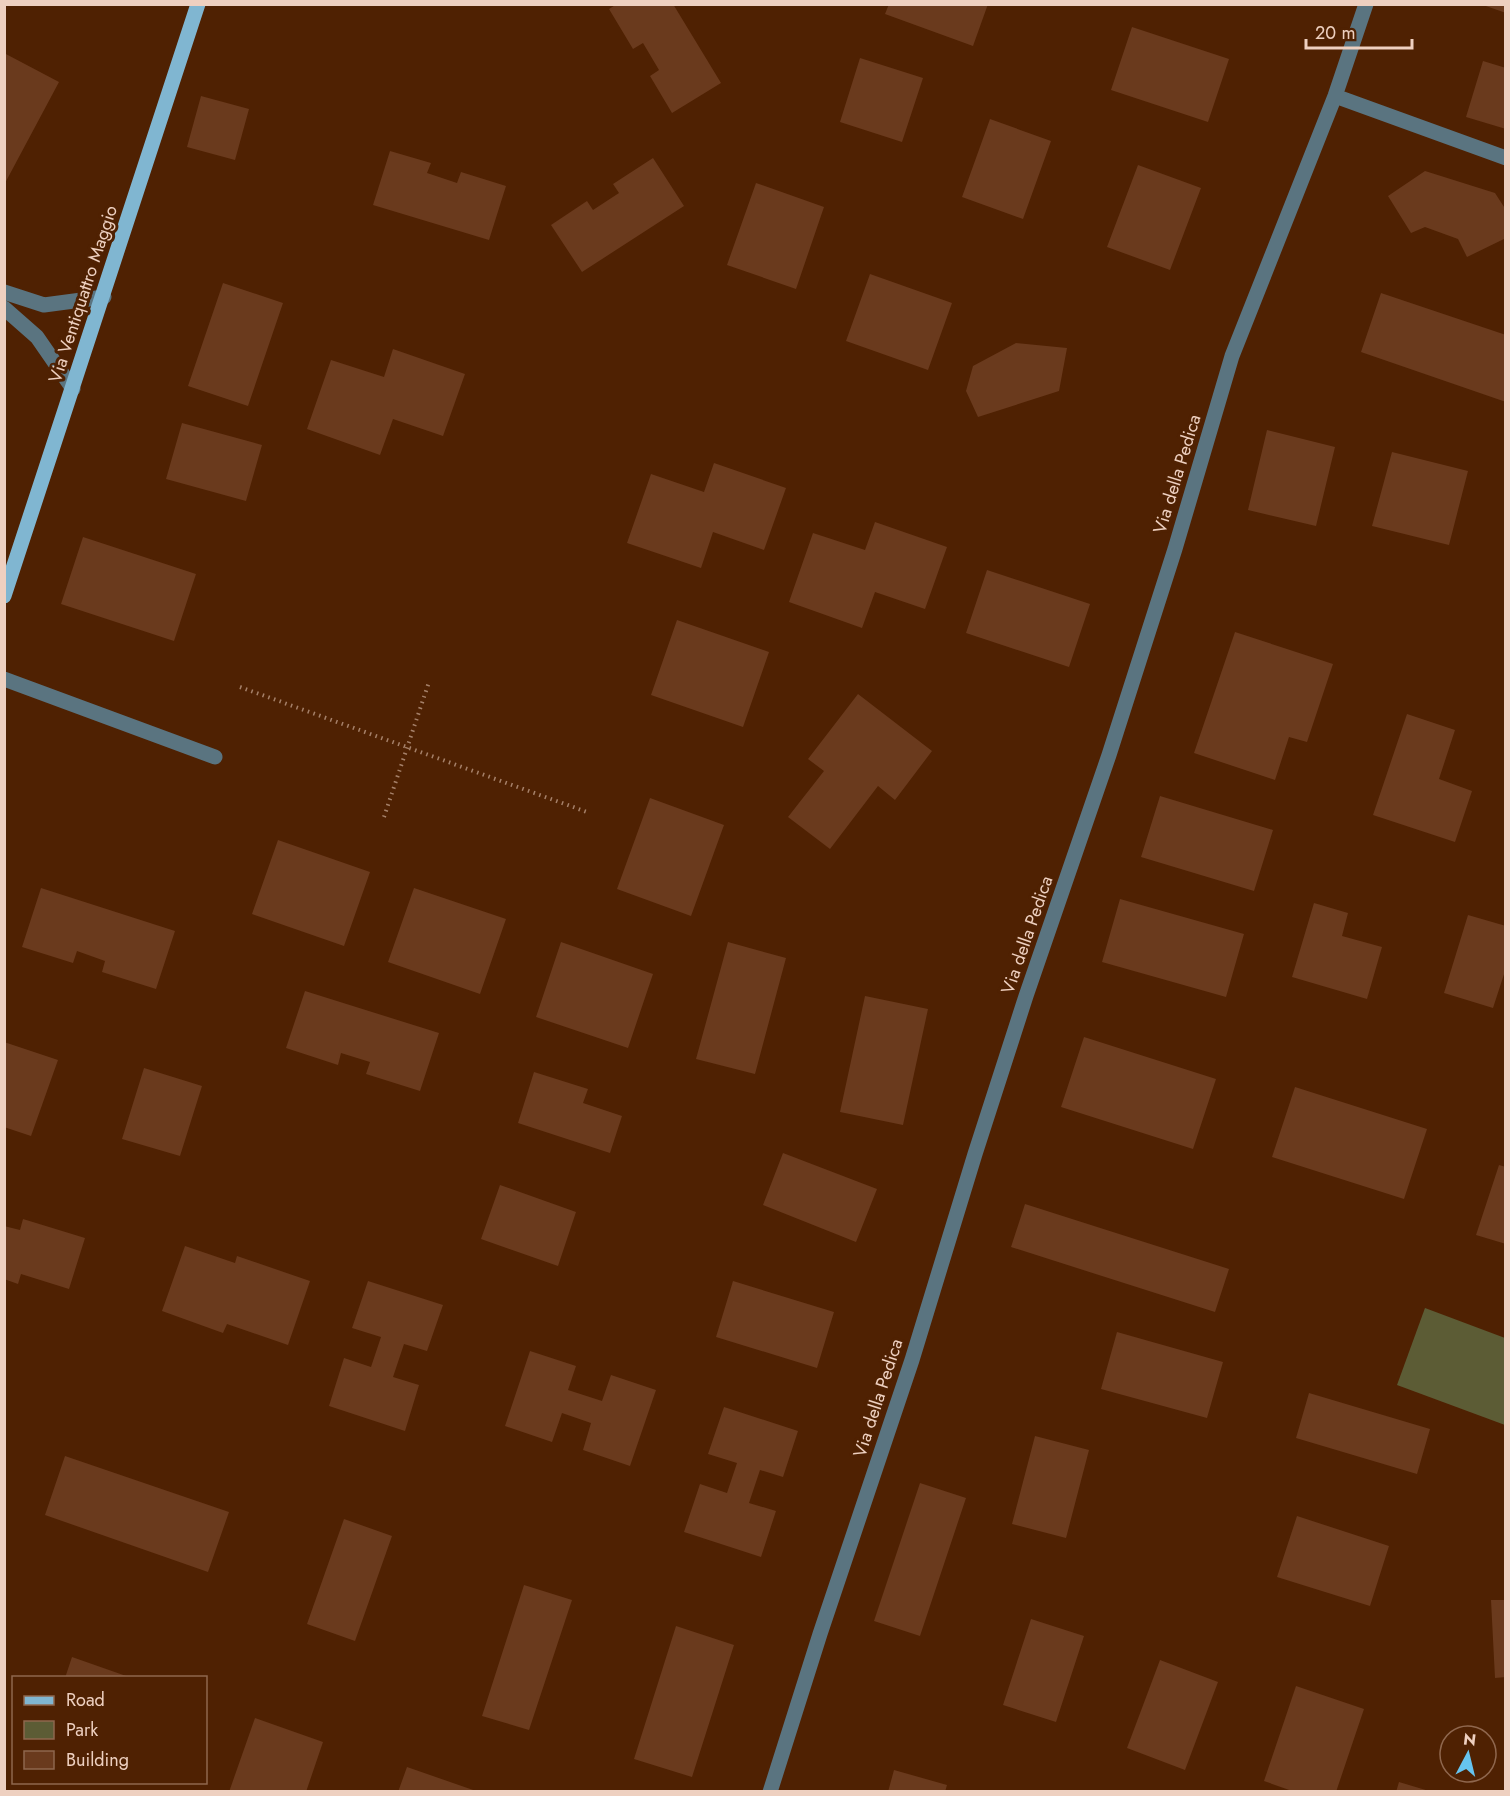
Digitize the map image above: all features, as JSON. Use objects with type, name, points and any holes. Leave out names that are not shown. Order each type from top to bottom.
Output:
[{"type":"main road","name":"Via Ventiquattro Maggio","points":[[4,596],[104,297],[198,4]]},
{"type":"street","name":"Via della Pedica","points":[[770,1791],[912,1360],[1022,1008],[1109,755],[1175,549],[1232,356],[1335,96],[1366,4]]},
{"type":"street","points":[[1335,96],[1506,158]]},
{"type":"street","points":[[4,292],[44,305],[104,297]]},
{"type":"street","points":[[4,308],[37,337],[73,389]]},
{"type":"street","points":[[4,679],[215,757]]},
{"type":"path","points":[[384,817],[429,682]]},
{"type":"path","points":[[240,687],[587,812]]},
{"type":"green space","points":[[1425,1308],[1505,1338],[1505,1425],[1397,1385]]},
{"type":"building","points":[[617,4],[673,4],[721,83],[672,113],[650,76],[659,70],[643,43],[633,49],[609,9]]},
{"type":"building","points":[[889,4],[988,4],[973,46],[885,14]]},
{"type":"building","points":[[1506,4],[1506,13],[1483,5]]},
{"type":"building","points":[[1132,27],[1229,59],[1208,122],[1111,90]]},
{"type":"building","points":[[4,53],[59,82],[4,185]]},
{"type":"building","points":[[860,58],[923,78],[902,142],[840,122]]},
{"type":"building","points":[[1483,61],[1506,68],[1506,129],[1466,117]]},
{"type":"building","points":[[201,96],[249,109],[235,160],[187,147]]},
{"type":"building","points":[[990,119],[1051,141],[1023,219],[962,197]]},
{"type":"building","points":[[390,151],[431,163],[427,173],[457,183],[461,172],[506,186],[489,240],[373,205]]},
{"type":"building","points":[[653,158],[684,206],[582,272],[551,225],[587,201],[593,210],[619,193],[613,184]]},
{"type":"building","points":[[1138,165],[1201,188],[1170,270],[1107,247]]},
{"type":"building","points":[[1425,171],[1495,193],[1506,210],[1506,238],[1467,257],[1458,239],[1425,227],[1411,233],[1388,196]]},
{"type":"building","points":[[756,183],[824,207],[796,289],[727,265]]},
{"type":"building","points":[[870,274],[952,303],[928,370],[846,341]]},
{"type":"building","points":[[223,283],[283,303],[248,406],[188,386]]},
{"type":"building","points":[[1381,293],[1506,335],[1506,402],[1361,352]]},
{"type":"building","points":[[1016,343],[1067,348],[1059,391],[978,417],[966,391],[973,366]]},
{"type":"building","points":[[393,349],[465,374],[443,436],[393,419],[380,455],[307,429],[331,360],[384,377]]},
{"type":"building","points":[[182,423],[262,445],[246,501],[166,479]]},
{"type":"building","points":[[1267,430],[1335,447],[1316,526],[1248,510]]},
{"type":"building","points":[[1392,452],[1468,471],[1449,545],[1372,526]]},
{"type":"building","points":[[714,463],[786,488],[764,550],[713,532],[701,568],[627,543],[651,474],[704,492]]},
{"type":"building","points":[[875,522],[947,547],[925,609],[875,592],[862,628],[789,602],[813,533],[865,550]]},
{"type":"building","points":[[83,537],[196,574],[174,641],[61,604]]},
{"type":"building","points":[[987,570],[1090,604],[1069,667],[966,633]]},
{"type":"building","points":[[677,620],[769,652],[743,727],[651,695]]},
{"type":"building","points":[[1235,632],[1333,664],[1307,742],[1289,737],[1275,780],[1194,753]]},
{"type":"building","points":[[858,694],[932,751],[895,800],[878,786],[830,849],[788,817],[824,771],[808,759]]},
{"type":"building","points":[[1407,714],[1455,730],[1439,779],[1472,791],[1455,842],[1373,815]]},
{"type":"building","points":[[1160,796],[1273,830],[1254,891],[1141,857]]},
{"type":"building","points":[[650,798],[724,825],[691,916],[617,889]]},
{"type":"building","points":[[278,840],[370,872],[344,946],[252,914]]},
{"type":"building","points":[[41,888],[175,931],[156,989],[102,972],[105,961],[77,951],[73,963],[22,947]]},
{"type":"building","points":[[414,888],[506,919],[480,994],[388,962]]},
{"type":"building","points":[[1120,899],[1244,934],[1226,997],[1102,962]]},
{"type":"building","points":[[1314,903],[1348,913],[1342,936],[1382,947],[1367,999],[1292,977]]},
{"type":"building","points":[[1468,915],[1506,926],[1506,968],[1493,1008],[1444,993]]},
{"type":"building","points":[[561,942],[653,974],[628,1048],[536,1017]]},
{"type":"building","points":[[728,942],[786,958],[755,1074],[696,1059]]},
{"type":"building","points":[[305,991],[439,1033],[420,1091],[366,1074],[370,1062],[341,1053],[338,1065],[286,1048]]},
{"type":"building","points":[[865,996],[928,1009],[903,1125],[840,1112]]},
{"type":"building","points":[[1084,1037],[1216,1079],[1193,1149],[1061,1107]]},
{"type":"building","points":[[4,1042],[58,1060],[31,1136],[4,1127]]},
{"type":"building","points":[[144,1068],[202,1086],[180,1156],[122,1139]]},
{"type":"building","points":[[534,1072],[588,1089],[583,1103],[622,1116],[610,1153],[518,1123]]},
{"type":"building","points":[[1295,1087],[1427,1129],[1404,1199],[1272,1157]]},
{"type":"building","points":[[783,1153],[877,1189],[856,1242],[763,1205]]},
{"type":"building","points":[[1499,1165],[1506,1167],[1506,1244],[1476,1235]]},
{"type":"building","points":[[500,1185],[576,1212],[558,1266],[481,1239]]},
{"type":"building","points":[[1025,1204],[1229,1269],[1215,1312],[1011,1247]]},
{"type":"building","points":[[23,1219],[85,1238],[69,1289],[21,1274],[18,1284],[4,1279],[4,1226],[20,1230]]},
{"type":"building","points":[[185,1246],[235,1263],[237,1256],[310,1281],[288,1345],[227,1324],[223,1333],[162,1311]]},
{"type":"building","points":[[368,1281],[443,1305],[427,1351],[404,1344],[393,1377],[419,1385],[405,1431],[329,1406],[344,1358],[371,1367],[381,1337],[352,1328]]},
{"type":"building","points":[[733,1281],[834,1312],[817,1368],[716,1337]]},
{"type":"building","points":[[1117,1332],[1223,1362],[1207,1418],[1101,1389]]},
{"type":"building","points":[[530,1351],[576,1366],[568,1390],[602,1401],[611,1375],[656,1390],[630,1466],[583,1450],[591,1423],[562,1413],[552,1442],[505,1426]]},
{"type":"building","points":[[1309,1393],[1430,1429],[1417,1474],[1296,1438]]},
{"type":"building","points":[[724,1407],[798,1431],[783,1477],[760,1470],[749,1503],[776,1511],[761,1557],[684,1532],[700,1484],[727,1493],[737,1463],[708,1454]]},
{"type":"building","points":[[1035,1436],[1089,1450],[1066,1538],[1012,1524]]},
{"type":"building","points":[[65,1456],[229,1512],[208,1572],[45,1515]]},
{"type":"building","points":[[920,1483],[966,1498],[920,1636],[874,1621]]},
{"type":"building","points":[[1297,1516],[1389,1546],[1370,1606],[1277,1577]]},
{"type":"building","points":[[344,1519],[392,1536],[355,1641],[307,1624]]},
{"type":"building","points":[[524,1585],[572,1600],[529,1730],[482,1716]]},
{"type":"building","points":[[1491,1600],[1506,1600],[1506,1677],[1495,1678]]},
{"type":"building","points":[[1031,1619],[1084,1636],[1056,1722],[1003,1705]]},
{"type":"building","points":[[676,1626],[734,1645],[692,1777],[634,1759]]},
{"type":"building","points":[[72,1657],[126,1676],[66,1676]]},
{"type":"building","points":[[1160,1660],[1218,1682],[1185,1770],[1127,1748]]},
{"type":"building","points":[[1296,1686],[1364,1709],[1336,1792],[1295,1792],[1264,1781]]},
{"type":"building","points":[[255,1718],[323,1742],[306,1792],[229,1792]]},
{"type":"building","points":[[407,1767],[476,1791],[476,1792],[398,1792]]},
{"type":"building","points":[[894,1770],[947,1785],[945,1792],[888,1792]]},
{"type":"building","points":[[1399,1782],[1429,1791],[1429,1792],[1396,1792]]}]
